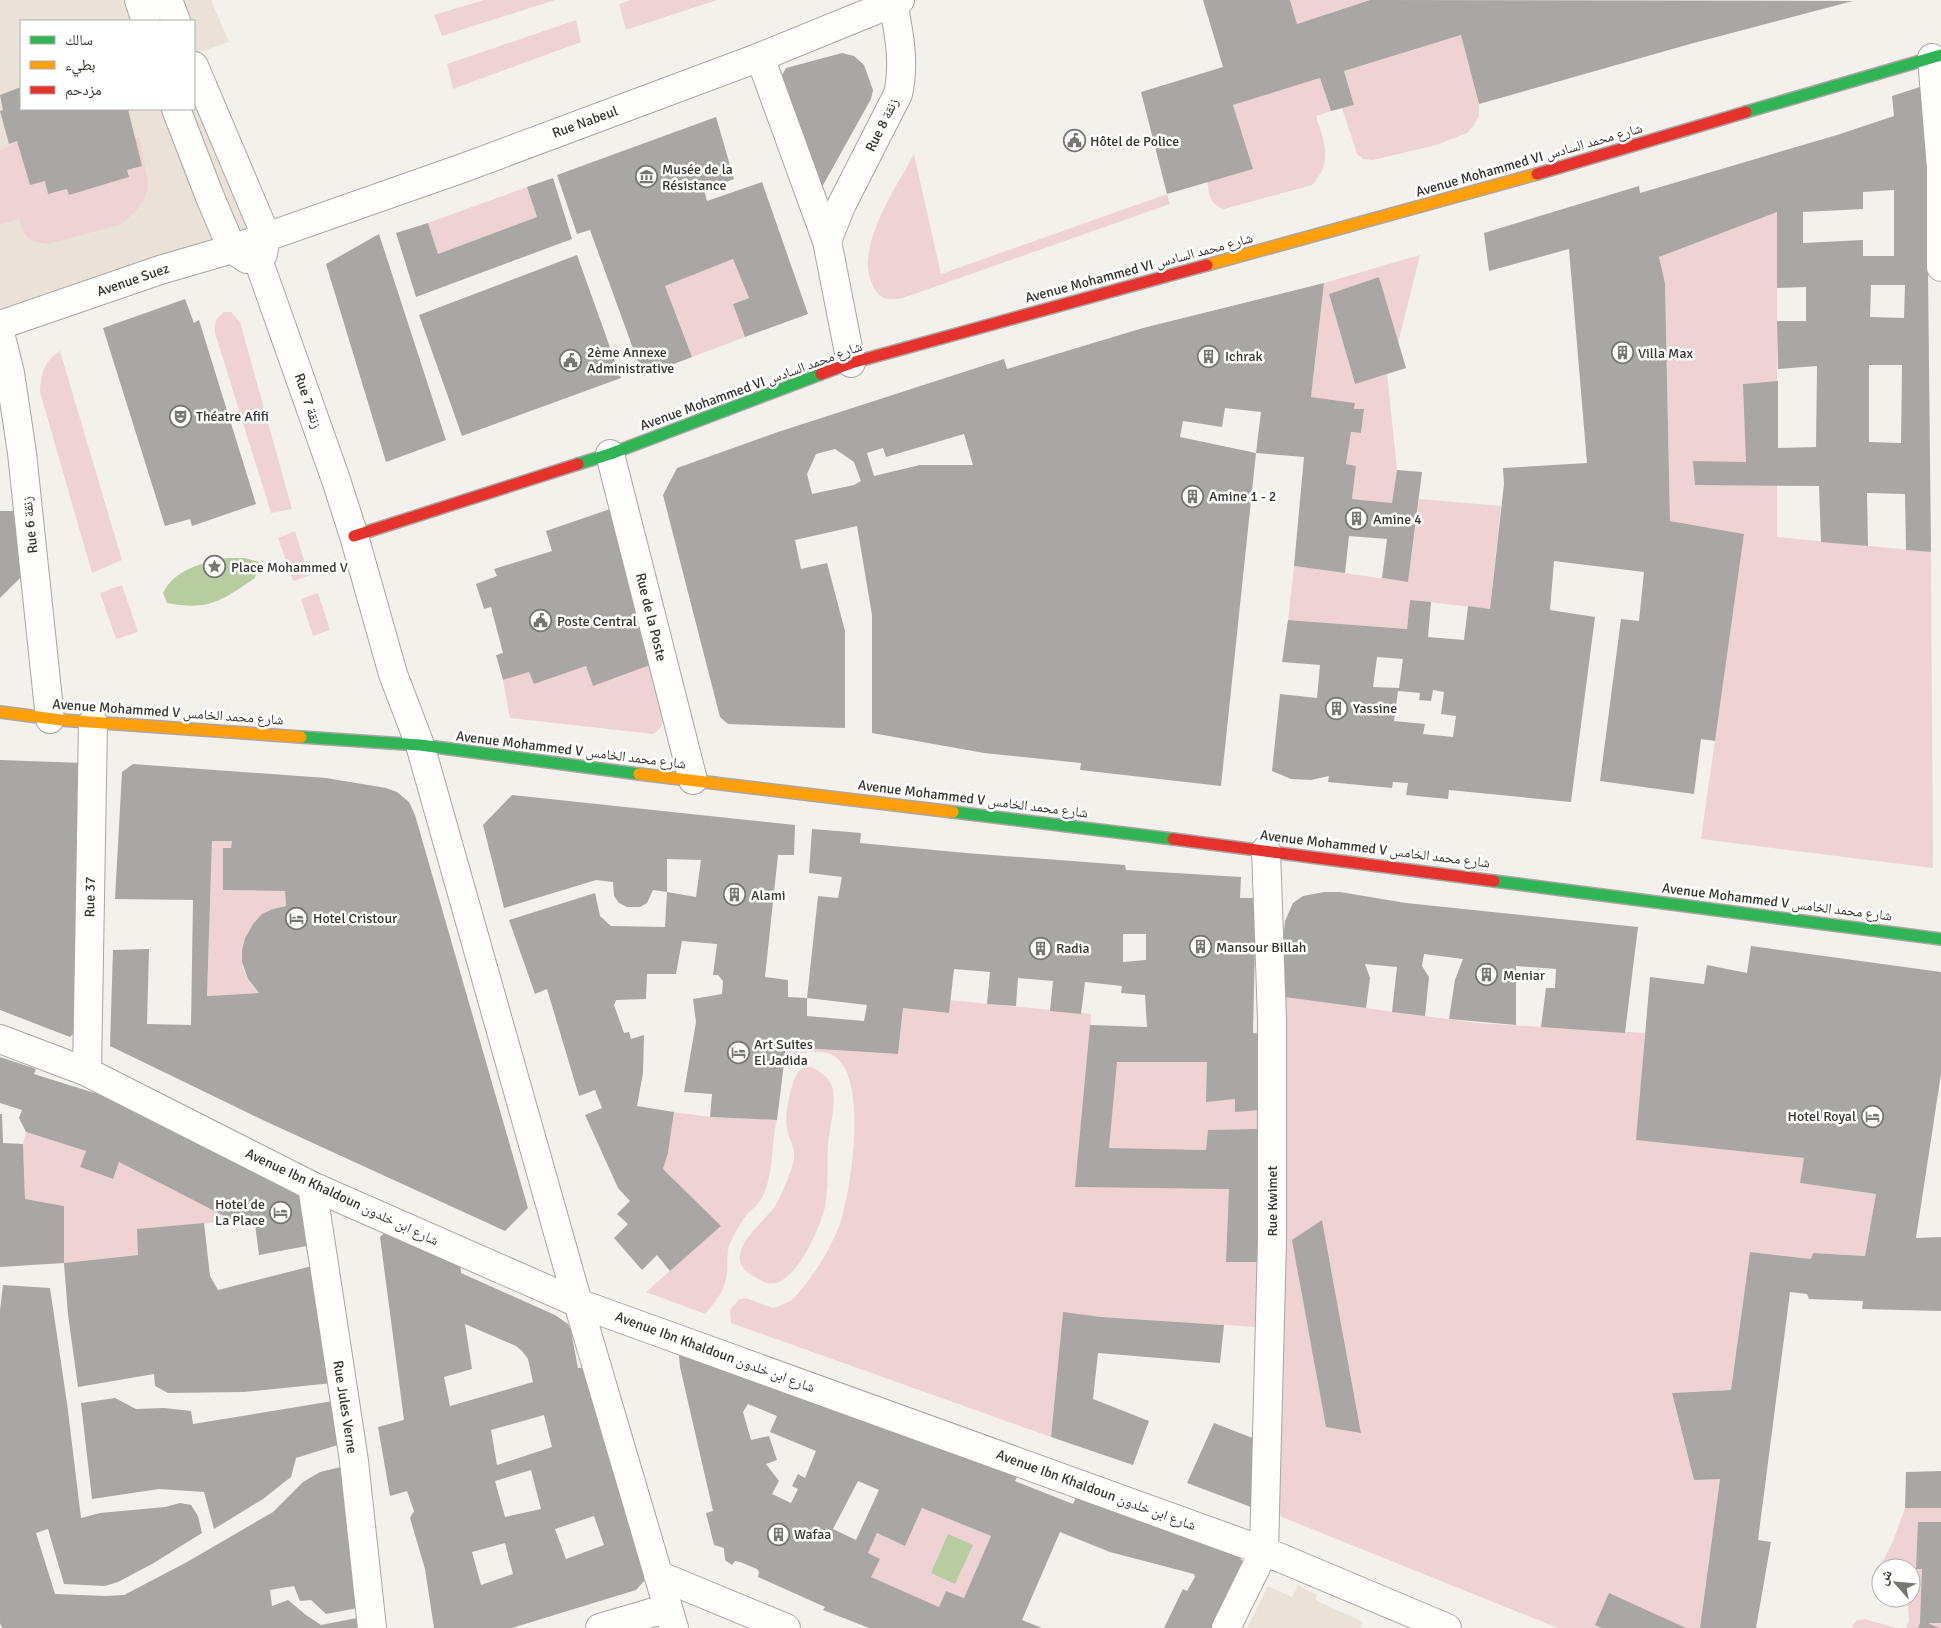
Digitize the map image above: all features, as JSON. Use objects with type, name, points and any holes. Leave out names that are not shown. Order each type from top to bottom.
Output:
[{"type":"street","points":[[139,0],[146,20]]},
{"type":"street","name":"Rue Nabeul","points":[[266,236],[463,168],[760,57],[897,1]]},
{"type":"street","name":"Rue 8 زنقة","points":[[826,241],[841,206],[898,94],[902,76],[897,1]]},
{"type":"street","points":[[1936,56],[1941,168],[1941,267]]},
{"type":"street","name":"Avenue Mohammed VI شارع محمد السادس","points":[[354,536],[610,454],[851,363],[1571,165],[1813,91],[1936,56]]},
{"type":"street","points":[[760,57],[826,241],[851,363]]},
{"type":"street","points":[[176,110],[232,249],[260,268],[266,236],[195,68]]},
{"type":"street","name":"Avenue Suez","points":[[0,325],[160,270],[232,249],[266,236]]},
{"type":"street","name":"Rue 7 زنقة","points":[[260,268],[354,536],[393,674],[420,745],[578,1303],[671,1618]]},
{"type":"street","name":"Rue 6 زنقة","points":[[0,333],[10,373],[22,453],[50,719]]},
{"type":"street","name":"Rue de la Poste","points":[[610,454],[693,780]]},
{"type":"street","name":"Avenue Mohammed V شارع محمد الخامس","points":[[0,712],[50,719],[420,745],[1266,850],[1941,939]]},
{"type":"street","name":"Rue 37","points":[[87,1072],[94,722]]},
{"type":"street","name":"Rue Kwimet","points":[[1264,1551],[1272,1177],[1272,1020],[1266,850]]},
{"type":"street","name":"Avenue Ibn Khaldoun شارع ابن خلدون","points":[[0,1039],[87,1072],[312,1186],[578,1303],[1264,1551],[1447,1628]]},
{"type":"street","name":"Rue Jules Verne","points":[[312,1186],[354,1461],[372,1628]]},
{"type":"street","points":[[1226,1628],[1264,1551]]},
{"type":"street","points":[[658,1574],[786,1628]]},
{"type":"street","points":[[600,1628],[671,1618]]},
{"type":"shaded area","points":[[0,0],[211,0],[229,42],[195,54],[195,20],[20,20],[20,110],[195,110],[195,68],[266,236],[0,325]]},
{"type":"shaded area","points":[[484,0],[555,0],[442,36],[434,15]]},
{"type":"shaded area","points":[[631,0],[717,0],[626,30],[619,4]]},
{"type":"shaded area","points":[[1290,0],[1370,0],[1297,24]]},
{"type":"shaded area","points":[[576,20],[581,42],[453,89],[447,64]]},
{"type":"shaded area","points":[[1461,35],[1479,104],[1479,116],[1474,125],[1467,133],[1436,145],[1373,160],[1363,159],[1357,154],[1342,108],[1354,105],[1344,71]]},
{"type":"shaded area","points":[[1320,78],[1331,111],[1316,116],[1324,143],[1325,160],[1319,176],[1312,185],[1224,209],[1215,205],[1211,199],[1207,182],[1253,169],[1233,105]]},
{"type":"shaded area","points":[[139,137],[148,188],[137,210],[122,224],[48,244],[36,242],[28,238],[19,219],[0,225],[0,151],[17,141],[30,184],[45,181],[48,194],[67,189],[69,195],[129,177],[127,170],[141,166],[135,138]]},
{"type":"shaded area","points":[[914,154],[941,274],[1167,194],[1170,204],[903,298],[887,299],[874,288],[869,273],[868,256],[879,220]]},
{"type":"shaded area","points":[[527,187],[537,217],[438,254],[428,223]]},
{"type":"shaded area","points":[[1777,212],[1777,537],[1931,552],[1933,868],[1701,839],[1744,534],[1670,521],[1665,283],[1659,257]]},
{"type":"shaded area","points":[[1420,255],[1398,343],[1379,277],[1329,294],[1355,384],[1387,373],[1397,470],[1392,503],[1352,499],[1356,466],[1346,464],[1351,432],[1361,433],[1364,409],[1354,409],[1354,403],[1311,397],[1324,283]]},
{"type":"shaded area","points":[[733,259],[749,298],[733,304],[745,337],[692,357],[665,286]]},
{"type":"shaded area","points":[[224,312],[231,312],[240,322],[292,509],[271,513],[215,333],[216,321]]},
{"type":"shaded area","points":[[60,351],[122,560],[92,573],[40,392],[44,368],[50,359]]},
{"type":"shaded area","points":[[1419,499],[1501,506],[1490,609],[1410,600],[1407,629],[1288,620],[1294,566],[1408,582]]},
{"type":"shaded area","points":[[295,531],[309,576],[293,581],[278,538]]},
{"type":"shaded area","points":[[226,558],[245,558],[259,562],[255,578],[233,593],[204,605],[194,606],[167,603],[163,593],[175,578],[190,568]]},
{"type":"shaded area","points":[[122,585],[138,632],[116,639],[100,593]]},
{"type":"shaded area","points":[[318,593],[330,630],[313,636],[301,599]]},
{"type":"shaded area","points":[[650,665],[663,716],[661,726],[653,734],[510,718],[503,680],[529,672],[534,684],[586,666],[593,685]]},
{"type":"shaded area","points":[[212,841],[232,841],[231,848],[223,848],[223,890],[285,891],[286,906],[271,911],[259,919],[250,929],[244,941],[242,954],[243,968],[249,981],[259,993],[207,996]]},
{"type":"shaded area","points":[[1284,997],[1477,1023],[1645,1033],[1637,1140],[1804,1158],[1801,1183],[1876,1194],[1865,1256],[1813,1253],[1811,1259],[1750,1252],[1731,1390],[1672,1393],[1694,1479],[1720,1479],[1700,1628],[1558,1628],[1282,1517],[1276,1511]],"holes":[[[1322,1220],[1361,1432],[1293,1240]]]},
{"type":"shaded area","points":[[950,1000],[1091,1014],[1091,1025],[1261,1034],[1256,1327],[1063,1313],[1051,1437],[731,1323],[730,1310],[739,1299],[746,1298],[773,1308],[795,1297],[813,1274],[829,1248],[840,1223],[846,1201],[853,1156],[854,1130],[854,1104],[850,1082],[842,1064],[830,1054],[813,1052],[784,1057],[786,1047],[898,1054],[903,1008],[949,1013]]},
{"type":"shaded area","points":[[807,1065],[825,1076],[832,1086],[833,1092],[825,1207],[812,1242],[796,1268],[777,1283],[767,1283],[750,1274],[742,1266],[740,1257],[747,1239],[777,1202],[789,1175],[794,1153],[786,1122],[787,1107],[795,1077]]},
{"type":"shaded area","points":[[674,1112],[710,1117],[777,1120],[767,1187],[761,1199],[745,1216],[730,1243],[724,1286],[705,1314],[646,1292],[720,1227],[663,1169],[668,1153]]},
{"type":"shaded area","points":[[26,1132],[86,1151],[80,1167],[112,1179],[119,1162],[234,1221],[138,1229],[138,1255],[64,1263],[64,1206],[25,1199],[23,1144]]},
{"type":"shaded area","points":[[922,1508],[991,1536],[964,1598],[946,1591],[939,1607],[871,1577],[868,1553],[877,1533],[905,1546]]},
{"type":"shaded area","points":[[1905,1508],[1941,1508],[1941,1628],[1906,1628],[1909,1621],[1908,1608],[1921,1608],[1921,1558],[1884,1558]]},
{"type":"shaded area","points":[[948,1534],[973,1545],[955,1584],[931,1573]]},
{"type":"shaded area","points":[[1298,1585],[1317,1595],[1315,1600],[1363,1622],[1360,1628],[1247,1628],[1268,1586],[1292,1597]]},
{"type":"shaded area","points":[[1864,1619],[1897,1628],[1851,1628],[1856,1621]]},
{"type":"building","points":[[1203,0],[1290,0],[1297,24],[1370,0],[1853,1],[1690,44],[1479,104],[1461,35],[1344,71],[1354,105],[1331,111],[1320,78],[1233,105],[1253,169],[1167,194],[1141,92],[1223,67]]},
{"type":"building","points":[[842,53],[854,56],[864,65],[873,90],[871,99],[817,196],[781,77],[786,68]]},
{"type":"building","points":[[1926,85],[1931,552],[1906,550],[1905,494],[1867,493],[1868,546],[1821,542],[1819,486],[1695,485],[1693,461],[1746,462],[1743,384],[1778,381],[1778,448],[1816,447],[1817,366],[1778,369],[1777,321],[1806,321],[1806,287],[1777,288],[1777,212],[1659,257],[1665,283],[1670,521],[1744,534],[1715,741],[1701,739],[1694,794],[1600,781],[1621,619],[1639,621],[1644,572],[1554,561],[1550,610],[1595,617],[1571,802],[1449,790],[1448,799],[1406,795],[1408,783],[1393,782],[1392,788],[1328,782],[1329,776],[1311,780],[1291,779],[1272,771],[1280,694],[1317,698],[1320,665],[1282,662],[1288,620],[1407,629],[1410,600],[1431,602],[1428,637],[1464,640],[1468,606],[1490,609],[1504,484],[1503,468],[1587,463],[1569,249],[1489,271],[1484,233],[1639,186],[1640,193],[1837,135],[1894,116],[1892,96]],"holes":[[[1894,190],[1894,256],[1863,256],[1863,240],[1803,243],[1803,212],[1863,209],[1863,192]],[[1871,285],[1905,285],[1904,318],[1870,317]],[[1869,365],[1902,365],[1901,443],[1869,442]],[[1377,657],[1403,659],[1399,688],[1373,687]],[[1433,690],[1444,692],[1441,714],[1456,716],[1453,737],[1423,734],[1425,724],[1394,721],[1398,691],[1420,693],[1419,700],[1431,701]]]},
{"type":"building","points":[[20,87],[20,110],[128,110],[142,166],[127,170],[129,177],[69,195],[67,189],[48,194],[45,181],[30,185],[17,141],[9,144],[0,111],[3,110],[0,95]]},
{"type":"building","points":[[716,117],[734,179],[704,190],[707,201],[762,182],[808,314],[745,337],[733,304],[749,298],[733,259],[665,286],[692,357],[643,376],[590,230],[577,234],[557,175]]},
{"type":"building","points":[[553,178],[572,239],[416,297],[396,233],[428,223],[438,254],[537,217],[527,187]]},
{"type":"building","points":[[379,234],[446,440],[386,462],[326,264]]},
{"type":"building","points":[[577,255],[621,378],[462,436],[419,315]]},
{"type":"building","points":[[1379,277],[1406,368],[1355,384],[1329,294]]},
{"type":"building","points":[[1324,283],[1311,397],[1355,403],[1354,409],[1364,409],[1361,433],[1351,432],[1346,464],[1356,466],[1352,499],[1392,503],[1397,470],[1422,472],[1408,582],[1382,578],[1387,539],[1349,536],[1345,573],[1294,566],[1304,457],[1256,453],[1221,786],[1080,770],[1081,763],[984,753],[872,733],[872,615],[857,526],[795,540],[801,569],[827,563],[845,631],[845,728],[728,724],[720,717],[663,495],[677,468],[778,432],[1004,359],[1007,369],[1143,328]],"holes":[[[1225,408],[1261,412],[1256,453],[1180,437],[1183,421],[1222,427]],[[964,434],[973,465],[920,465],[874,476],[867,453],[883,448],[886,457]],[[835,449],[854,462],[861,481],[854,485],[812,494],[807,474],[816,454]]]},
{"type":"building","name":"Théatre Afifi","points":[[185,299],[194,323],[199,320],[256,504],[192,526],[190,519],[165,526],[103,328]]},
{"type":"building","points":[[613,508],[650,665],[593,686],[586,666],[534,684],[529,672],[503,680],[496,655],[503,653],[491,607],[484,609],[476,584],[497,576],[494,569],[552,551],[546,531]]},
{"type":"building","points":[[0,511],[17,511],[23,573],[0,598]]},
{"type":"building","points":[[0,760],[83,763],[80,1027],[70,1037],[0,1010]]},
{"type":"building","points":[[133,764],[326,778],[386,788],[397,792],[409,802],[415,815],[528,1208],[505,1231],[267,1122],[110,1046],[113,950],[149,949],[147,1024],[191,1025],[193,900],[115,899],[122,772]],"holes":[[[212,841],[232,841],[231,848],[223,848],[223,890],[285,891],[286,906],[262,914],[253,924],[245,938],[242,962],[248,979],[259,993],[207,996]]]},
{"type":"building","points":[[512,795],[795,825],[794,855],[778,855],[765,977],[788,980],[788,997],[807,998],[818,896],[838,898],[842,877],[809,873],[812,829],[861,833],[860,843],[1125,865],[1126,870],[1241,877],[1240,898],[1256,898],[1253,1033],[1261,1034],[1260,1110],[1235,1112],[1235,1099],[1206,1102],[1207,1062],[1117,1062],[1109,1148],[1206,1150],[1208,1130],[1259,1129],[1257,1262],[1226,1262],[1229,1189],[1075,1187],[1090,1025],[1147,1027],[1145,995],[1121,993],[1122,986],[1085,982],[1081,1014],[1050,1011],[1053,981],[1018,978],[1016,1006],[987,1004],[990,972],[954,969],[949,1013],[903,1008],[898,1054],[786,1047],[777,1120],[710,1117],[712,1094],[684,1092],[696,1022],[693,999],[722,994],[723,981],[718,975],[713,975],[717,944],[682,941],[676,974],[647,974],[646,999],[616,1000],[614,1005],[624,1033],[629,1032],[631,1039],[644,1035],[643,1073],[637,1106],[674,1112],[668,1153],[663,1169],[721,1226],[670,1271],[657,1255],[642,1270],[614,1238],[628,1224],[617,1214],[630,1201],[618,1188],[585,1115],[602,1108],[595,1090],[579,1096],[547,989],[535,994],[509,920],[595,893],[600,916],[611,926],[665,927],[667,892],[653,890],[647,903],[640,907],[627,907],[619,903],[614,896],[613,882],[596,880],[504,908],[483,825]],"holes":[[[667,859],[701,860],[696,897],[667,892]],[[1123,934],[1146,934],[1146,960],[1123,962]],[[807,998],[867,1005],[864,1021],[807,1016]]]},
{"type":"building","points":[[1324,892],[1340,892],[1406,903],[1638,927],[1625,1033],[1541,1027],[1546,988],[1555,988],[1556,969],[1516,966],[1516,1025],[1449,1019],[1455,980],[1463,959],[1424,954],[1422,966],[1429,977],[1425,1016],[1392,1012],[1397,967],[1365,964],[1370,978],[1366,1008],[1284,997],[1281,956],[1285,921],[1293,903],[1303,896]]},
{"type":"building","points":[[1751,946],[1941,972],[1941,1074],[1916,1238],[1941,1237],[1941,1311],[1862,1309],[1863,1301],[1809,1299],[1807,1294],[1790,1292],[1758,1540],[1771,1542],[1756,1628],[1700,1628],[1720,1479],[1694,1480],[1672,1393],[1731,1390],[1750,1252],[1811,1259],[1813,1253],[1865,1256],[1876,1194],[1800,1183],[1804,1158],[1636,1140],[1650,977],[1704,984],[1707,965],[1747,973]]},
{"type":"building","points":[[0,1057],[36,1069],[34,1074],[120,1101],[305,1190],[312,1245],[259,1255],[254,1216],[234,1221],[119,1162],[113,1179],[80,1167],[86,1151],[26,1132],[19,1118],[22,1110],[0,1103]]},
{"type":"building","points":[[0,1114],[2,1114],[3,1143],[23,1144],[25,1199],[64,1206],[64,1263],[0,1267]]},
{"type":"building","points":[[1322,1220],[1361,1433],[1326,1427],[1292,1240]]},
{"type":"building","points":[[204,1223],[210,1276],[218,1290],[312,1266],[333,1383],[243,1392],[168,1393],[155,1386],[154,1374],[78,1387],[68,1315],[64,1263],[138,1255],[137,1229]]},
{"type":"building","points":[[389,1229],[460,1258],[461,1273],[555,1315],[568,1324],[578,1368],[588,1367],[646,1579],[636,1590],[512,1628],[434,1628],[425,1569],[410,1518],[414,1511],[407,1491],[390,1496],[378,1427],[404,1420],[380,1237]],"holes":[[[465,1324],[516,1346],[522,1351],[528,1359],[533,1382],[450,1406],[444,1377],[472,1369]],[[544,1415],[552,1447],[497,1465],[491,1430]],[[531,1470],[541,1509],[505,1517],[495,1481]],[[594,1516],[604,1545],[566,1559],[555,1529]],[[505,1543],[513,1574],[481,1585],[472,1552]]]},
{"type":"building","points":[[3,1285],[50,1288],[81,1518],[100,1513],[165,1507],[180,1503],[191,1505],[198,1516],[202,1533],[152,1564],[118,1582],[105,1586],[64,1584],[48,1529],[36,1533],[55,1594],[124,1595],[187,1562],[273,1512],[303,1482],[320,1472],[341,1467],[358,1608],[326,1614],[311,1600],[300,1601],[294,1586],[270,1590],[272,1606],[288,1600],[321,1625],[357,1618],[359,1628],[2,1628],[0,1623],[0,1310]]},
{"type":"building","points":[[1063,1312],[1101,1317],[1224,1325],[1220,1363],[1098,1353],[1093,1399],[1149,1421],[1133,1465],[1051,1437]]},
{"type":"building","points":[[681,1352],[1017,1477],[1015,1481],[1073,1504],[1079,1491],[1234,1546],[1243,1563],[1216,1628],[1164,1628],[1183,1589],[1187,1591],[1195,1577],[1194,1574],[1110,1552],[1060,1532],[1022,1620],[1042,1628],[869,1628],[823,1610],[825,1607],[758,1577],[759,1572],[757,1569],[735,1561],[732,1565],[725,1560],[724,1548],[714,1545],[706,1513],[713,1511],[680,1367],[679,1355]],"holes":[[[748,1404],[777,1416],[770,1432],[816,1451],[805,1478],[798,1474],[792,1486],[798,1489],[791,1503],[772,1494],[779,1481],[766,1464],[777,1460],[769,1436],[751,1440],[743,1412]],[[858,1481],[879,1490],[856,1540],[833,1529]],[[922,1508],[991,1536],[964,1598],[946,1591],[939,1607],[871,1577],[880,1559],[868,1553],[877,1533],[905,1546]]]},
{"type":"building","points":[[115,1398],[136,1409],[164,1408],[191,1411],[193,1424],[333,1401],[341,1444],[296,1458],[291,1477],[263,1499],[214,1529],[204,1492],[159,1489],[92,1499],[81,1403]]},
{"type":"building","points":[[1214,1423],[1255,1439],[1251,1507],[1187,1483]]},
{"type":"building","points":[[1941,1471],[1941,1508],[1905,1508],[1906,1472]]},
{"type":"building","points":[[1918,1522],[1941,1522],[1941,1623],[1928,1623],[1939,1628],[1918,1628],[1920,1623],[1922,1569],[1921,1558],[1916,1558]]},
{"type":"building","points":[[1609,1593],[1686,1628],[1602,1628],[1595,1625]]},
{"type":"traffic: fast","points":[[1746,112],[1941,55]]},
{"type":"traffic: fast","points":[[578,464],[610,454],[821,374]]},
{"type":"traffic: fast","points":[[301,737],[420,745],[639,774]]},
{"type":"traffic: fast","points":[[953,812],[1173,839]]},
{"type":"traffic: fast","points":[[1494,881],[1941,939]]},
{"type":"traffic: slow","points":[[1207,265],[1537,174]]},
{"type":"traffic: slow","points":[[0,712],[61,720],[301,737]]},
{"type":"traffic: slow","points":[[639,774],[953,812]]},
{"type":"traffic: jam","points":[[1537,174],[1746,112]]},
{"type":"traffic: jam","points":[[821,374],[851,363],[1207,265]]},
{"type":"traffic: jam","points":[[354,536],[578,464]]},
{"type":"traffic: jam","points":[[1173,839],[1494,881]]},
{"type":"place","name":"Hôtel de Police","points":[[1074,141]]},
{"type":"place","name":"Musée de la Résistance","points":[[646,177]]},
{"type":"place","name":"Villa Max","points":[[1622,353]]},
{"type":"place","name":"Ichrak","points":[[1209,356]]},
{"type":"place","name":"2ème Annexe Administrative","points":[[571,360]]},
{"type":"place","name":"Théatre Afifi","points":[[180,416]]},
{"type":"place","name":"Amine 1 - 2","points":[[1193,496]]},
{"type":"place","name":"Amine 4","points":[[1357,519]]},
{"type":"place","name":"Place Mohammed V","points":[[215,567]]},
{"type":"place","name":"Poste Central","points":[[541,621]]},
{"type":"place","name":"Yassine","points":[[1337,708]]},
{"type":"place","name":"Alami","points":[[735,895]]},
{"type":"place","name":"Hotel Cristour","points":[[297,918]]},
{"type":"place","name":"Mansour Billah","points":[[1200,947]]},
{"type":"place","name":"Radia","points":[[1040,948]]},
{"type":"place","name":"Meniar","points":[[1487,975]]},
{"type":"place","name":"Art Suites El Jadida","points":[[738,1052]]},
{"type":"place","name":"Hotel Royal","points":[[1872,1116]]},
{"type":"place","name":"Hotel de La Place","points":[[281,1212]]},
{"type":"place","name":"Wafaa","points":[[778,1534]]}]
